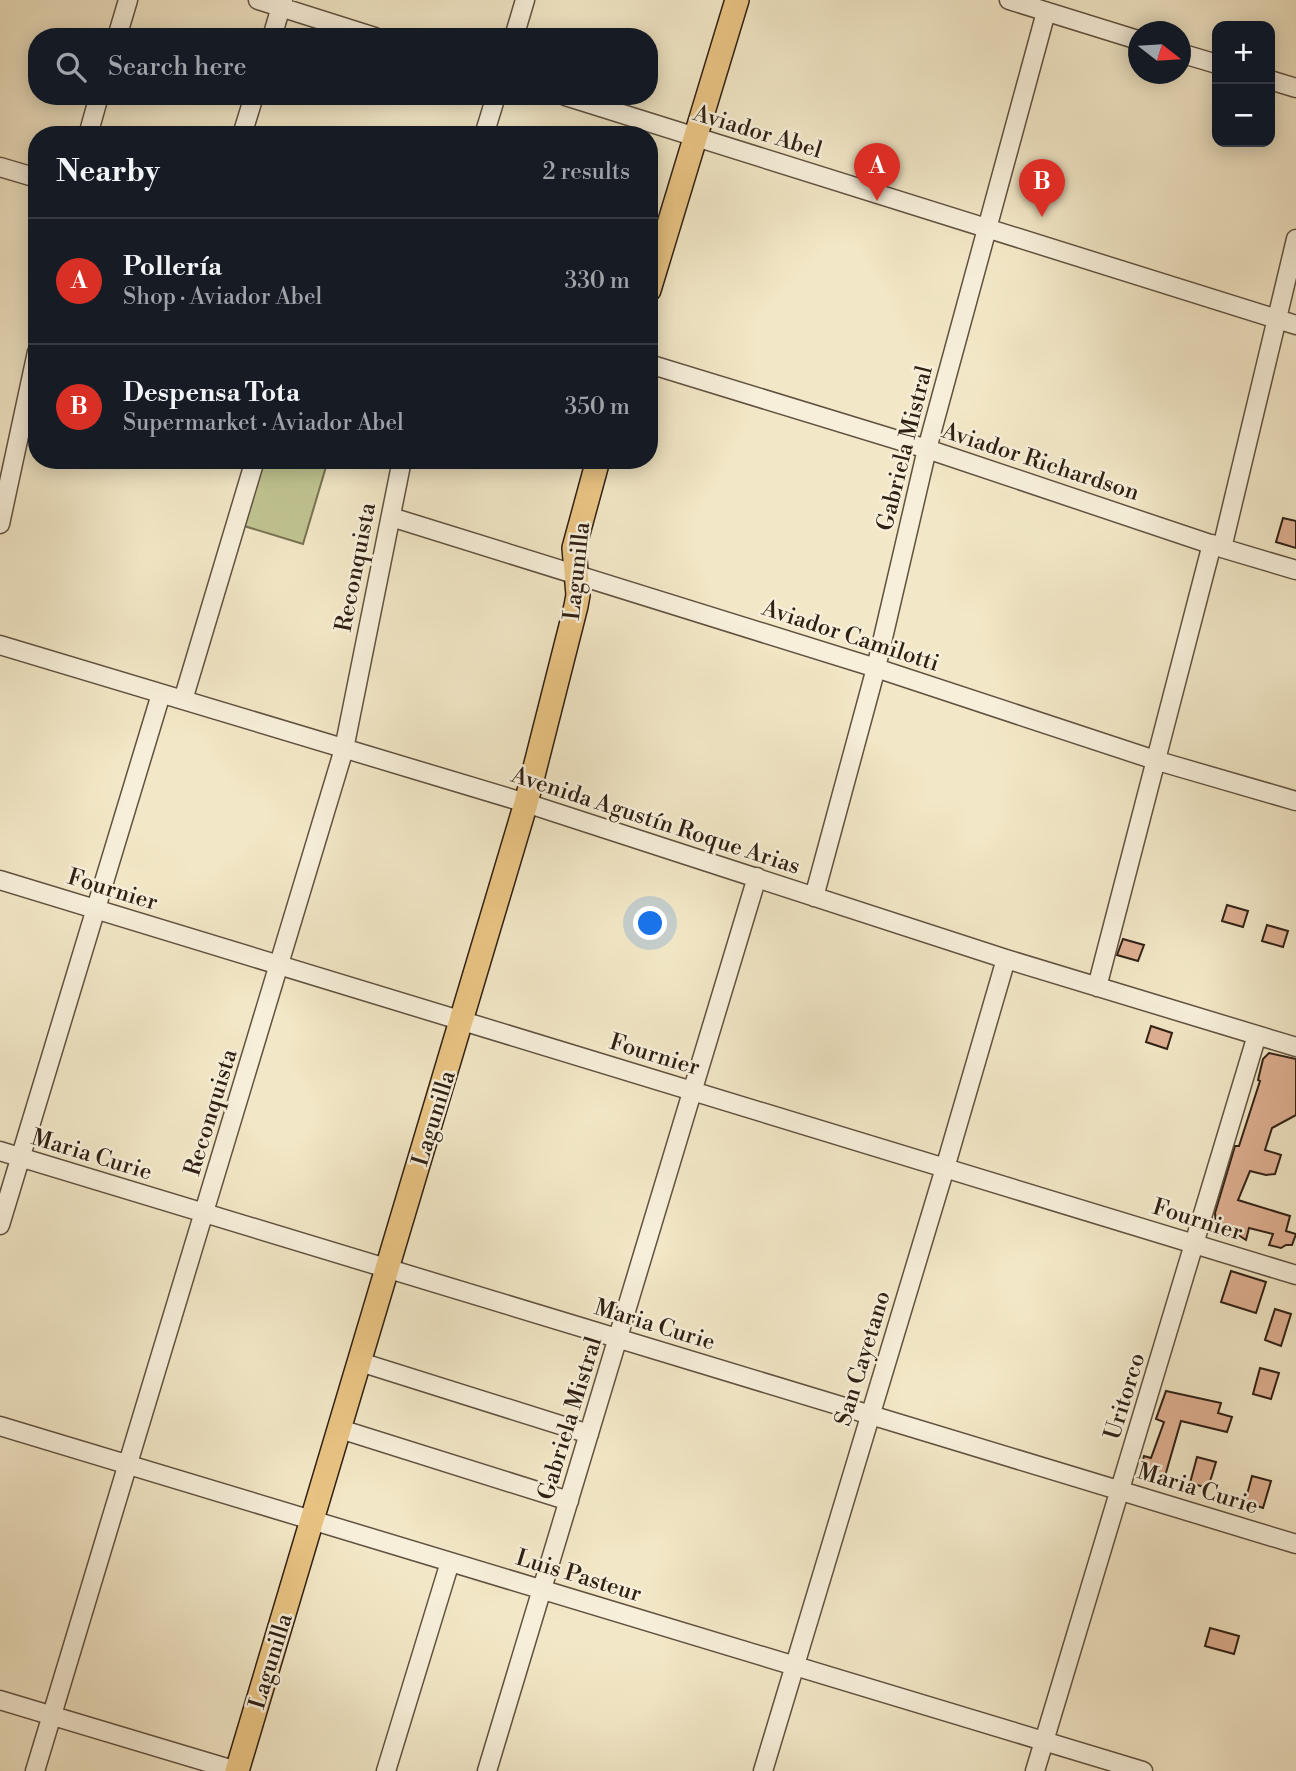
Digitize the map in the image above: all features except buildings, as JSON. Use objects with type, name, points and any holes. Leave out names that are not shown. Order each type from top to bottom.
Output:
[{"type":"main road","points":[[658,260],[737,0]]},
{"type":"main road","name":"Lagunilla","points":[[237,1771],[526,803],[576,606],[578,595],[574,548],[595,469]]},
{"type":"street","points":[[120,28],[128,0]]},
{"type":"street","points":[[258,0],[282,4],[350,28]]},
{"type":"street","points":[[517,28],[525,0]]},
{"type":"street","points":[[1009,0],[1058,9],[1128,36]]},
{"type":"street","points":[[275,28],[282,4]]},
{"type":"street","name":"Gabriela Mistral","points":[[814,897],[876,668],[927,449],[986,228],[1058,9]]},
{"type":"street","points":[[1191,56],[1212,62]]},
{"type":"street","points":[[1275,82],[1296,88]]},
{"type":"street","points":[[91,126],[96,105]]},
{"type":"street","points":[[245,126],[251,105]]},
{"type":"street","points":[[487,126],[493,105]]},
{"type":"street","name":"Aviador Abel","points":[[594,105],[1296,325]]},
{"type":"street","points":[[0,167],[28,175]]},
{"type":"street","points":[[1097,987],[1217,546],[1296,239]]},
{"type":"street","name":"Aviador Richardson","points":[[658,367],[927,449],[1296,570]]},
{"type":"street","points":[[0,524],[28,394]]},
{"type":"street","points":[[183,700],[252,469]]},
{"type":"street","name":"Reconquista","points":[[35,1771],[344,749],[400,469]]},
{"type":"street","name":"Aviador Camilotti","points":[[391,517],[876,668],[1158,761],[1296,801]]},
{"type":"street","name":"Avenida Agustín Roque Arias","points":[[0,645],[526,803],[1006,959],[1296,1047]]},
{"type":"street","points":[[0,1225],[161,694]]},
{"type":"street","name":"Gabriela Mistral","points":[[488,1771],[757,877]]},
{"type":"street","name":"Fournier","points":[[0,880],[1296,1275]]},
{"type":"street","name":"San Cayetano","points":[[763,1771],[1006,959]]},
{"type":"street","name":"Uritorco","points":[[1035,1771],[1257,1035]]},
{"type":"street","name":"Maria Curie","points":[[0,1151],[1296,1544]]},
{"type":"street","points":[[360,1362],[589,1434]]},
{"type":"street","name":"Luis Pasteur","points":[[0,1426],[1143,1771]]},
{"type":"street","points":[[340,1429],[569,1501]]},
{"type":"street","points":[[386,1771],[450,1562]]},
{"type":"street","points":[[0,1700],[237,1771]]},
{"type":"green space","points":[[260,469],[325,469],[303,544],[244,526]]},
{"type":"place","name":"Pollería","points":[[877,201]]},
{"type":"place","name":"Despensa Tota","points":[[1042,217]]}]
